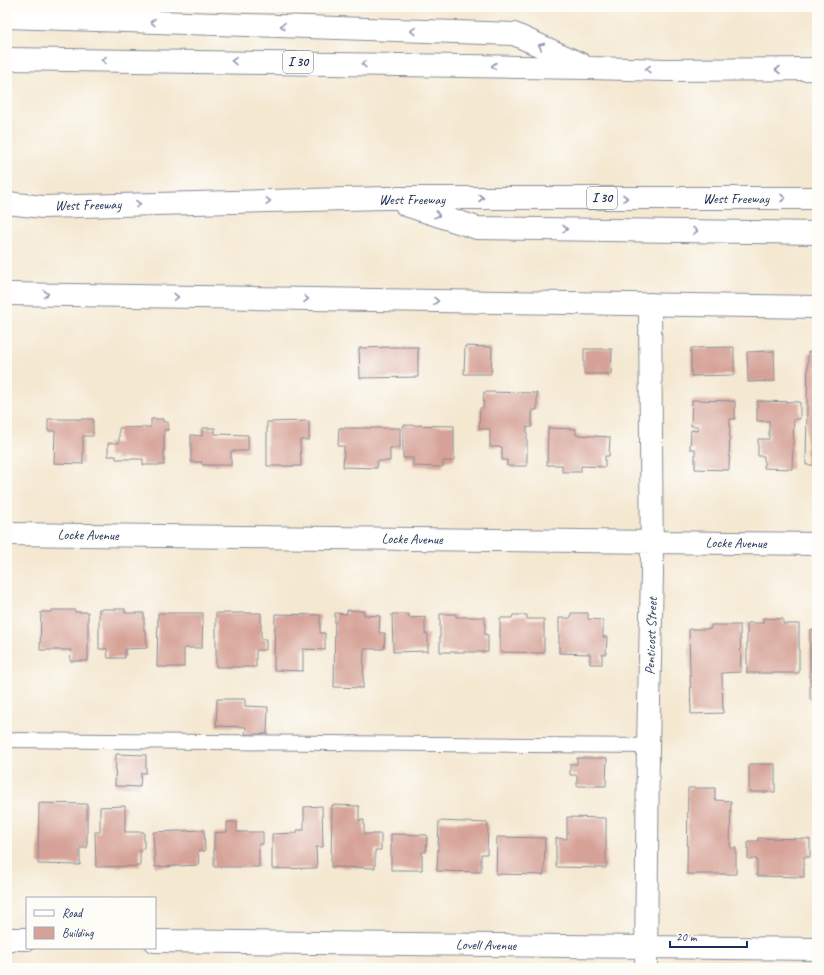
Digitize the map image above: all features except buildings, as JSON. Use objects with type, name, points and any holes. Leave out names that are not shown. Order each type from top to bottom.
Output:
[{"type":"main road","points":[[7,17],[514,34],[589,68]]},
{"type":"main road","name":"I 30","points":[[7,58],[667,70],[817,70]]},
{"type":"main road","points":[[386,198],[477,228],[817,233]]},
{"type":"main road","name":"West Freeway","points":[[7,203],[43,207],[386,198],[817,198]]},
{"type":"main road","points":[[7,209],[43,207]]},
{"type":"main road","points":[[7,294],[817,307]]},
{"type":"main road","name":"Penticost Street","points":[[646,957],[648,746],[652,573],[650,304]]},
{"type":"main road","name":"Locke Avenue","points":[[7,534],[817,544]]},
{"type":"main road","points":[[7,939],[26,939]]},
{"type":"main road","name":"Lovell Avenue","points":[[156,941],[646,957],[817,949]]},
{"type":"lane","points":[[7,740],[648,746]]}]
